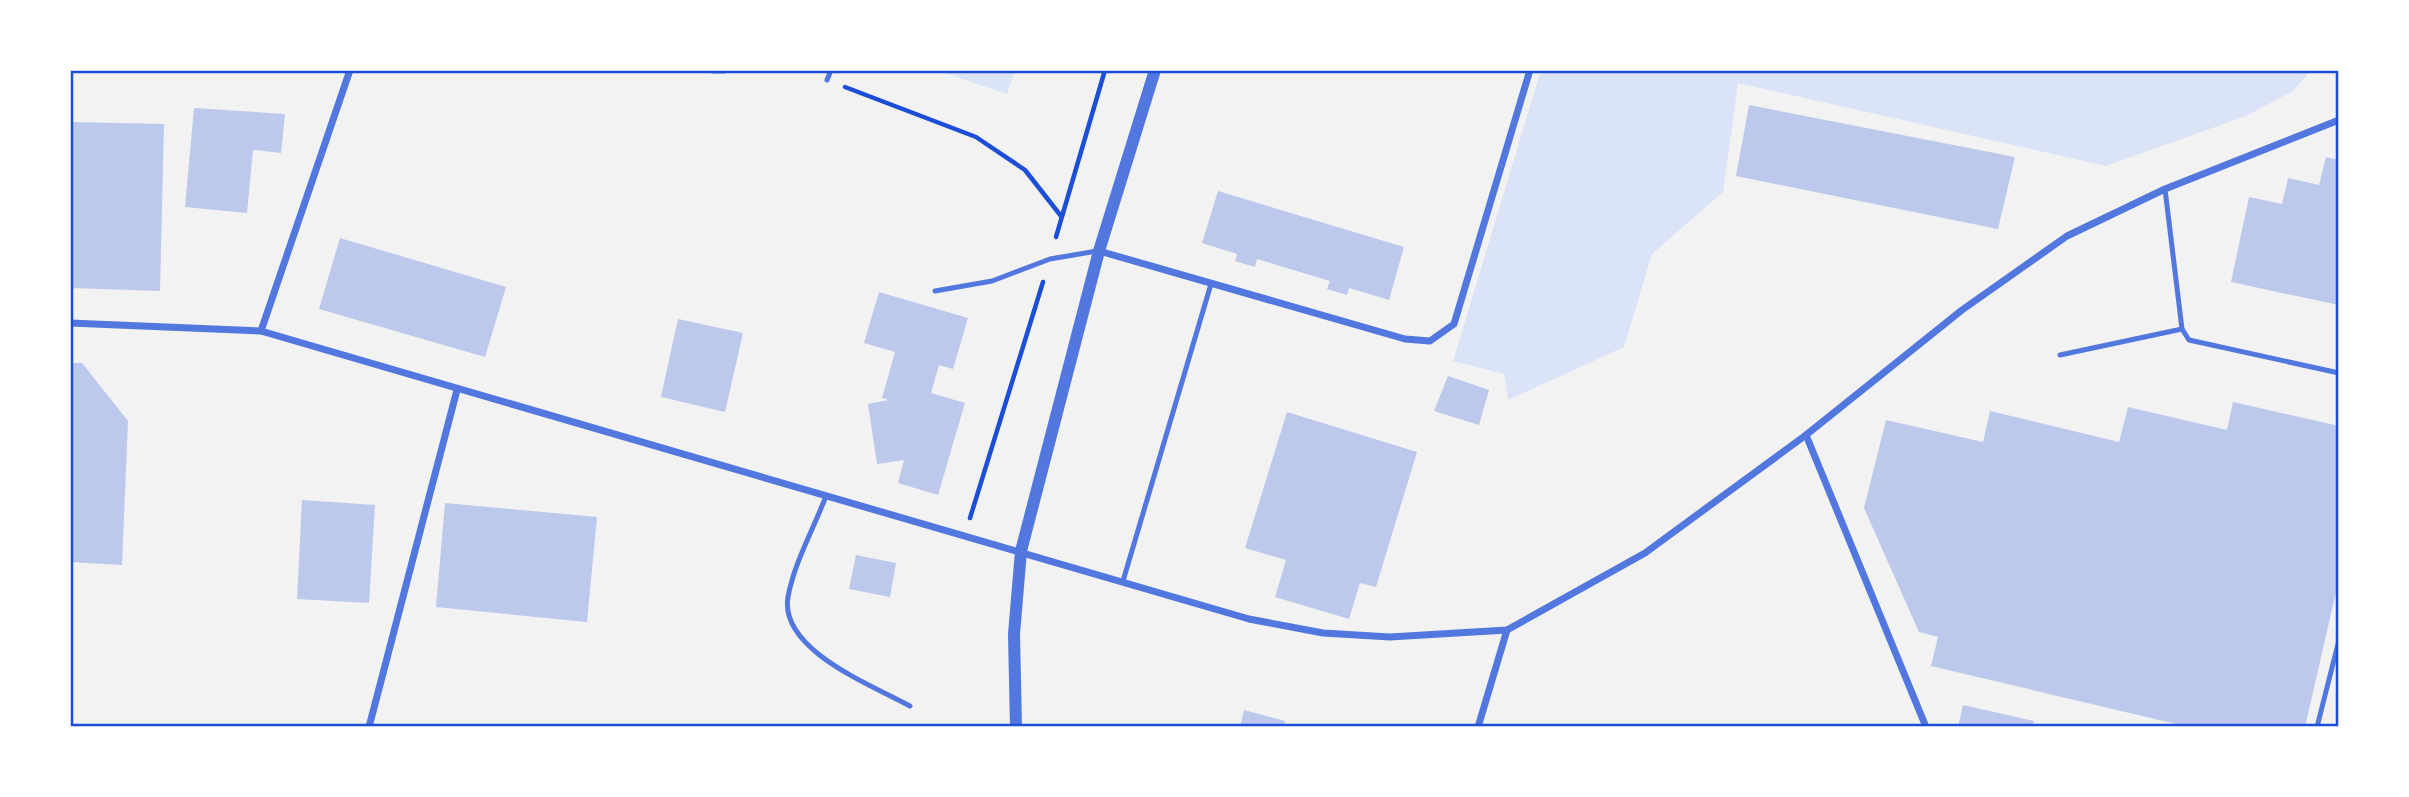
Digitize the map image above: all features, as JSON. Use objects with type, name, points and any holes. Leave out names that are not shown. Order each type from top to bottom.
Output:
[{"type":"street","points":[[261,331],[350,70]]},
{"type":"street","points":[[713,70],[724,70]]},
{"type":"street","points":[[1016,727],[1014,634],[1021,551],[1099,251],[1155,70]]},
{"type":"street","points":[[1099,251],[1405,339],[1430,341],[1454,324],[1530,70]]},
{"type":"street","points":[[70,323],[261,331],[1249,619],[1323,633],[1390,637],[1507,630],[1645,553],[1806,435],[1962,310],[2067,236],[2165,189],[2339,120]]},
{"type":"street","points":[[369,727],[457,390]]},
{"type":"street","points":[[1806,435],[1926,727]]},
{"type":"street","points":[[1478,727],[1507,630]]},
{"type":"lane","points":[[827,80],[831,70]]},
{"type":"lane","points":[[2165,189],[2182,329],[2189,340],[2339,373]]},
{"type":"lane","points":[[935,291],[992,281],[1050,258],[1099,251]]},
{"type":"lane","points":[[1123,581],[1211,284]]},
{"type":"lane","points":[[2060,355],[2182,329]]},
{"type":"lane","points":[[827,496],[792,584],[788,600],[789,618],[797,636],[811,650],[910,706]]},
{"type":"lane","points":[[2317,727],[2339,640]]},
{"type":"path","points":[[965,535],[1105,70]]},
{"type":"path","points":[[827,80],[976,137],[1025,170],[1062,217]]},
{"type":"shaded area","points":[[936,70],[1015,70],[1007,94]]},
{"type":"shaded area","points":[[1541,70],[2311,70],[2293,91],[2246,116],[2106,166],[1738,83],[1723,192],[1652,254],[1624,347],[1508,400],[1504,374],[1453,361]]},
{"type":"building","points":[[1749,105],[2015,157],[1998,229],[1736,176]]},
{"type":"building","points":[[194,108],[285,114],[281,153],[253,150],[247,213],[185,207]]},
{"type":"building","points":[[70,122],[164,124],[160,291],[70,288]]},
{"type":"building","points":[[2326,157],[2339,160],[2339,305],[2231,282],[2249,197],[2282,204],[2288,178],[2319,185]]},
{"type":"building","points":[[1218,191],[1404,247],[1389,300],[1349,288],[1347,295],[1327,289],[1330,281],[1257,259],[1255,267],[1235,261],[1237,254],[1202,243]]},
{"type":"building","points":[[340,238],[506,287],[485,357],[319,309]]},
{"type":"building","points":[[879,292],[968,318],[953,369],[939,365],[931,393],[965,403],[938,495],[898,483],[904,460],[877,464],[868,404],[889,400],[882,398],[895,352],[864,343]]},
{"type":"building","points":[[678,319],[743,333],[725,412],[661,397]]},
{"type":"building","points":[[70,363],[82,363],[128,421],[122,565],[70,562]]},
{"type":"building","points":[[1448,376],[1489,390],[1479,425],[1434,411]]},
{"type":"building","points":[[2233,402],[2339,426],[2339,579],[2305,727],[2189,727],[1931,666],[1938,637],[1919,632],[1864,508],[1886,420],[1983,442],[1990,411],[2119,442],[2128,407],[2227,430]]},
{"type":"building","points":[[1287,412],[1417,452],[1376,587],[1360,583],[1349,619],[1275,597],[1286,560],[1245,548]]},
{"type":"building","points":[[302,500],[375,505],[369,603],[297,599]]},
{"type":"building","points":[[445,503],[597,517],[587,622],[436,607]]},
{"type":"building","points":[[856,555],[896,563],[890,597],[849,589]]},
{"type":"building","points":[[1963,705],[2034,721],[2032,727],[1958,727]]},
{"type":"building","points":[[1244,710],[1285,721],[1284,727],[1240,727]]}]
